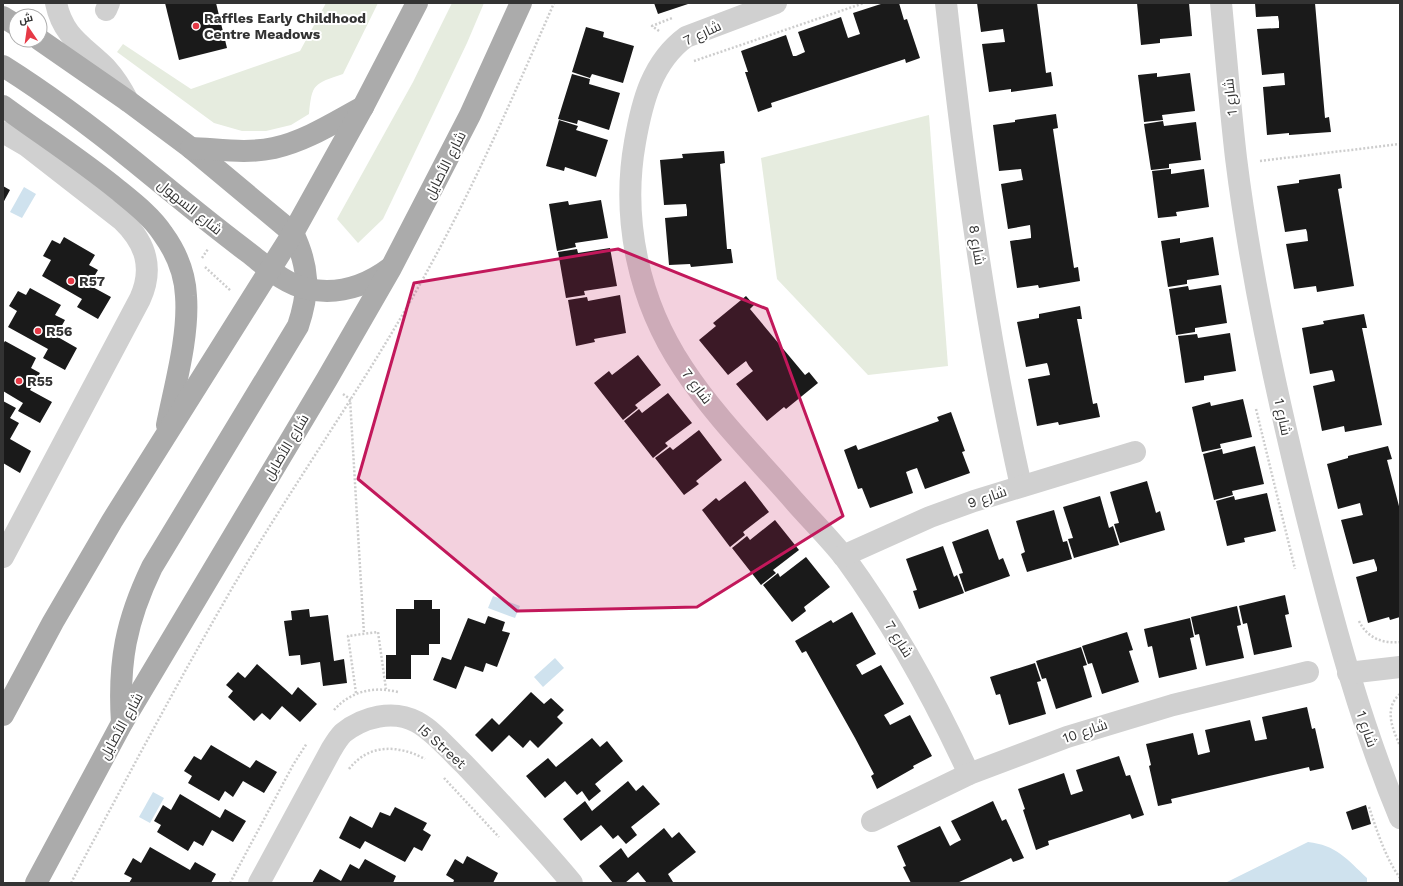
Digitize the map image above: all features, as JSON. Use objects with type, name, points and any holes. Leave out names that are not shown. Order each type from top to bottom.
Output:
[{"type":"main road","points":[[3,715],[53,622],[164,438],[293,233],[363,107],[416,3]]},
{"type":"main road","name":"شارع الأصايل","points":[[36,883],[122,723],[327,379],[391,268],[470,115],[521,3]]},
{"type":"main road","points":[[48,46],[128,101],[190,148],[293,233],[301,251],[306,270],[307,288],[304,308],[298,326],[152,567],[140,591],[131,616],[121,669],[122,723]]},
{"type":"main road","name":"شارع السهول","points":[[3,66],[78,118],[286,282],[325,291],[343,290],[360,286],[377,278],[391,268]]},
{"type":"main road","points":[[3,106],[102,177],[126,197],[147,216],[163,234],[175,254],[183,276],[187,314],[164,438]]},
{"type":"main road","points":[[190,148],[244,150],[273,148],[309,135],[363,107]]},
{"type":"street","points":[[56,3],[66,30],[75,41],[110,73],[128,101]]},
{"type":"street","name":"شارع 7","points":[[776,3],[686,37],[661,61],[652,77],[639,119],[632,161],[630,204],[635,247],[645,289],[661,330],[682,367],[706,400],[843,556],[890,623],[944,720],[969,774]]},
{"type":"street","name":"شارع 8","points":[[946,3],[974,233],[1008,426],[1021,486]]},
{"type":"street","name":"شارع 1","points":[[1221,3],[1236,159],[1270,358],[1291,457],[1348,673],[1400,818]]},
{"type":"street","points":[[3,132],[27,146],[122,220],[135,232],[141,243],[148,265],[146,283],[140,299],[3,557]]},
{"type":"street","name":"شارع 9","points":[[843,556],[930,517],[1021,486],[1135,452]]},
{"type":"street","points":[[1348,673],[1400,667]]},
{"type":"street","name":"شارع 10","points":[[872,821],[969,774],[1067,737],[1173,705],[1308,672]]},
{"type":"street","name":"I5 Street","points":[[260,883],[330,750],[342,734],[358,722],[377,716],[397,716],[416,721],[433,733],[497,798],[572,883]]},
{"type":"path","points":[[71,883],[176,686],[231,590],[291,490],[390,336],[425,276],[487,150],[554,3]]},
{"type":"path","points":[[1260,161],[1400,144]]},
{"type":"path","points":[[1259,155],[1261,169]]},
{"type":"path","points":[[1357,615],[1362,626],[1369,635],[1380,641],[1400,642]]},
{"type":"path","points":[[356,693],[348,636],[378,632],[386,689]]},
{"type":"path","points":[[333,711],[342,700],[356,693],[376,688],[405,694]]},
{"type":"path","points":[[1400,694],[1395,699],[1390,711],[1391,724],[1400,746]]},
{"type":"path","points":[[230,883],[293,765],[311,737]]},
{"type":"path","points":[[348,770],[352,764],[365,755],[380,749],[396,748],[411,752],[425,759],[430,765]]},
{"type":"path","points":[[441,776],[499,838]]},
{"type":"highlighted area","points":[[618,249],[767,309],[843,516],[697,607],[517,611],[358,479],[414,283]]},
{"type":"shaded area","points":[[326,3],[378,3],[343,74],[320,83],[313,90],[309,114],[291,125],[266,131],[242,131],[214,123],[117,52],[123,44],[191,89],[300,51]]},
{"type":"shaded area","points":[[452,3],[484,3],[467,43],[383,219],[358,243],[337,219],[413,82]]},
{"type":"shaded area","points":[[929,115],[948,366],[868,375],[777,279],[761,158]]},
{"type":"water","points":[[24,187],[36,194],[22,218],[10,212]]},
{"type":"water","points":[[493,596],[520,606],[515,618],[488,608]]},
{"type":"water","points":[[555,658],[564,668],[543,687],[534,677]]},
{"type":"water","points":[[153,792],[164,798],[150,823],[139,817]]},
{"type":"water","points":[[1308,842],[1326,846],[1340,854],[1367,878],[1367,883],[1225,883]]},
{"type":"building","name":"Raffles Early Childhood Centre Meadows","points":[[165,3],[216,3],[227,48],[179,60]]},
{"type":"building","points":[[654,3],[691,3],[658,14]]},
{"type":"building","points":[[884,3],[899,3],[904,20],[907,19],[920,58],[906,63],[905,59],[771,103],[772,107],[758,112],[745,72],[748,72],[741,51],[786,35],[793,56],[796,56],[805,52],[798,32],[841,17],[848,38],[860,34],[853,13]]},
{"type":"building","points":[[977,3],[1037,3],[1046,73],[1051,72],[1053,86],[1011,92],[1011,89],[989,92],[982,44],[1005,42],[1003,29],[981,32]]},
{"type":"building","points":[[1137,3],[1189,3],[1192,36],[1160,39],[1160,43],[1141,45]]},
{"type":"building","points":[[1255,3],[1315,3],[1325,118],[1329,117],[1331,132],[1267,135],[1263,87],[1285,85],[1284,73],[1262,75],[1257,29],[1279,28],[1279,22],[1278,16],[1256,17]]},
{"type":"building","points":[[586,27],[604,32],[603,37],[634,46],[623,83],[592,74],[590,78],[572,72]]},
{"type":"building","points":[[1157,73],[1157,77],[1190,73],[1195,111],[1162,115],[1163,120],[1144,122],[1138,75]]},
{"type":"building","points":[[572,74],[590,79],[589,84],[620,93],[609,130],[578,120],[577,124],[558,119]]},
{"type":"building","points":[[1056,114],[1058,128],[1053,129],[1074,268],[1078,267],[1080,281],[1039,288],[1038,285],[1017,288],[1010,241],[1031,238],[1030,225],[1008,229],[1001,184],[1023,180],[1021,169],[999,171],[993,125]]},
{"type":"building","points":[[559,120],[578,126],[576,130],[608,140],[596,177],[565,167],[564,171],[546,166]]},
{"type":"building","points":[[1163,121],[1164,126],[1196,122],[1201,160],[1169,164],[1169,168],[1151,170],[1144,124]]},
{"type":"building","points":[[724,151],[725,163],[720,164],[727,249],[731,249],[733,263],[691,267],[690,264],[669,265],[665,218],[687,216],[687,210],[686,204],[664,205],[660,160],[683,158],[682,154]]},
{"type":"building","points":[[1171,169],[1171,174],[1204,169],[1209,207],[1176,212],[1177,216],[1158,218],[1152,171]]},
{"type":"building","points":[[1340,174],[1342,188],[1338,189],[1354,286],[1317,292],[1316,286],[1294,289],[1286,244],[1308,241],[1307,232],[1306,229],[1285,232],[1277,186],[1299,183],[1299,180]]},
{"type":"building","points":[[3,186],[10,190],[3,203]]},
{"type":"building","points":[[601,200],[608,238],[575,243],[576,247],[557,251],[549,204],[568,201],[569,205]]},
{"type":"building","name":"R57","points":[[64,237],[95,255],[89,265],[98,270],[89,285],[111,297],[98,319],[77,307],[82,299],[42,276],[51,260],[43,256],[52,240],[60,244]]},
{"type":"building","points":[[1213,237],[1219,275],[1187,280],[1187,284],[1168,287],[1161,241],[1180,238],[1180,243]]},
{"type":"building","points":[[610,248],[617,286],[584,291],[585,295],[566,298],[558,252],[577,249],[578,253]]},
{"type":"building","points":[[1221,285],[1227,323],[1195,328],[1195,332],[1176,335],[1169,289],[1188,286],[1189,290]]},
{"type":"building","name":"R56","points":[[30,288],[61,305],[55,315],[65,320],[56,336],[77,348],[65,370],[43,358],[48,349],[8,327],[17,311],[9,306],[18,291],[26,295]]},
{"type":"building","points":[[620,295],[626,333],[594,339],[595,342],[576,346],[568,300],[587,297],[588,301]]},
{"type":"building","points":[[746,296],[754,305],[750,309],[805,375],[809,372],[818,383],[786,409],[784,407],[767,421],[736,384],[753,371],[746,361],[728,375],[699,340],[716,326],[713,323]]},
{"type":"building","points":[[1080,306],[1082,319],[1077,319],[1093,404],[1097,403],[1100,417],[1059,425],[1058,422],[1037,426],[1028,379],[1050,375],[1047,363],[1026,367],[1017,322],[1039,318],[1039,314]]},
{"type":"building","points":[[1364,314],[1367,328],[1362,328],[1382,425],[1345,432],[1344,426],[1322,431],[1313,386],[1335,381],[1332,370],[1310,374],[1302,328],[1324,324],[1323,321]]},
{"type":"building","points":[[1230,333],[1236,371],[1204,376],[1204,380],[1185,383],[1178,336],[1197,334],[1198,338]]},
{"type":"building","name":"R55","points":[[5,341],[36,358],[31,368],[40,373],[30,390],[52,402],[40,423],[18,411],[23,403],[3,391],[3,344]]},
{"type":"building","points":[[638,355],[661,385],[635,405],[638,408],[623,420],[594,383],[609,371],[612,375]]},
{"type":"building","points":[[668,393],[692,423],[665,443],[668,446],[653,458],[624,421],[639,409],[642,413]]},
{"type":"building","points":[[1243,399],[1252,437],[1220,444],[1221,448],[1202,452],[1192,407],[1210,402],[1211,406]]},
{"type":"building","points":[[3,401],[16,408],[10,418],[19,423],[10,439],[31,451],[20,473],[3,463]]},
{"type":"building","points":[[951,412],[965,451],[962,452],[970,473],[925,489],[917,468],[911,470],[906,472],[913,493],[870,508],[862,488],[858,489],[844,450],[856,445],[858,450],[939,421],[937,417]]},
{"type":"building","points":[[699,430],[722,460],[696,481],[699,484],[684,495],[655,458],[670,447],[673,450]]},
{"type":"building","points":[[1255,446],[1264,484],[1232,491],[1233,495],[1214,500],[1203,454],[1222,449],[1223,454]]},
{"type":"building","points":[[1388,446],[1392,459],[1387,460],[1400,510],[1400,617],[1390,620],[1389,617],[1368,623],[1356,577],[1377,571],[1377,568],[1374,559],[1353,564],[1341,520],[1363,515],[1360,503],[1338,509],[1327,464],[1348,458],[1348,456]]},
{"type":"building","points":[[745,481],[769,512],[743,532],[745,535],[730,547],[702,510],[716,498],[719,501]]},
{"type":"building","points":[[1147,481],[1156,513],[1160,511],[1165,530],[1120,543],[1114,524],[1119,523],[1110,492]]},
{"type":"building","points":[[1267,493],[1276,531],[1244,538],[1245,542],[1227,546],[1216,501],[1234,496],[1235,500]]},
{"type":"building","points":[[1100,496],[1109,528],[1113,526],[1119,545],[1074,558],[1068,539],[1073,538],[1063,507]]},
{"type":"building","points":[[1054,510],[1063,542],[1067,541],[1072,559],[1027,572],[1021,554],[1025,552],[1016,521]]},
{"type":"building","points":[[775,520],[799,550],[773,570],[776,573],[761,585],[732,548],[747,536],[750,540]]},
{"type":"building","points":[[988,529],[999,560],[1003,558],[1010,576],[965,592],[959,574],[963,573],[952,542]]},
{"type":"building","points":[[943,546],[954,577],[957,575],[964,593],[919,609],[913,591],[917,590],[906,559]]},
{"type":"building","points":[[806,557],[830,587],[804,607],[806,611],[792,622],[763,585],[778,573],[780,577]]},
{"type":"building","points":[[1285,595],[1289,614],[1285,615],[1292,647],[1254,655],[1247,623],[1243,624],[1239,606]]},
{"type":"building","points":[[414,600],[432,600],[432,609],[440,609],[440,644],[429,644],[429,655],[411,655],[411,679],[386,679],[386,655],[396,655],[396,609],[414,609]]},
{"type":"building","points":[[1237,606],[1241,625],[1237,626],[1244,658],[1206,666],[1199,634],[1195,635],[1191,617]]},
{"type":"building","points":[[309,609],[310,617],[328,615],[334,661],[344,659],[347,683],[323,686],[320,662],[301,665],[300,655],[289,656],[284,621],[292,620],[291,611]]},
{"type":"building","points":[[852,612],[876,654],[856,665],[862,675],[881,665],[904,704],[884,715],[890,725],[910,715],[932,756],[913,766],[914,768],[877,789],[871,776],[874,774],[855,738],[806,651],[802,653],[795,641],[831,620],[833,623]]},
{"type":"building","points":[[488,616],[505,622],[502,631],[510,633],[497,667],[486,663],[483,672],[465,666],[456,689],[433,680],[442,657],[451,660],[468,618],[485,624]]},
{"type":"building","points":[[1190,618],[1194,637],[1190,638],[1197,669],[1159,678],[1152,646],[1148,647],[1144,629]]},
{"type":"building","points":[[1127,632],[1133,650],[1129,651],[1139,682],[1102,694],[1092,663],[1088,664],[1082,646]]},
{"type":"building","points":[[1081,647],[1087,665],[1083,666],[1092,697],[1056,709],[1046,678],[1042,679],[1036,661]]},
{"type":"building","points":[[1035,663],[1041,681],[1037,682],[1046,714],[1009,725],[1000,694],[996,695],[990,677]]},
{"type":"building","points":[[257,664],[292,695],[298,687],[317,704],[300,722],[282,706],[270,720],[262,713],[254,721],[228,697],[233,691],[226,685],[238,672],[245,678]]},
{"type":"building","points":[[531,692],[544,704],[551,698],[564,710],[557,717],[563,723],[538,748],[530,740],[523,748],[509,735],[492,752],[475,735],[492,718],[499,725]]},
{"type":"building","points":[[1307,707],[1312,729],[1315,728],[1324,768],[1310,771],[1309,767],[1269,776],[1171,799],[1172,803],[1158,806],[1149,766],[1151,765],[1146,744],[1193,733],[1198,755],[1210,752],[1205,730],[1250,720],[1255,741],[1267,739],[1262,717]]},
{"type":"building","points":[[592,738],[600,747],[607,741],[623,761],[595,784],[601,791],[589,801],[582,791],[577,795],[565,781],[545,798],[526,776],[548,758],[556,767]]},
{"type":"building","points":[[211,745],[250,768],[256,760],[277,772],[264,793],[243,781],[233,797],[225,791],[219,801],[188,783],[192,776],[184,771],[194,756],[201,760]]},
{"type":"building","points":[[1119,756],[1126,776],[1130,775],[1144,815],[1132,819],[1130,814],[1048,841],[1049,845],[1036,850],[1018,789],[1064,773],[1071,795],[1083,791],[1076,770]]},
{"type":"building","points":[[628,781],[636,791],[643,785],[660,804],[631,827],[637,835],[626,844],[618,835],[613,839],[601,825],[581,841],[563,819],[585,801],[592,811]]},
{"type":"building","points":[[180,794],[220,818],[225,809],[246,821],[233,842],[212,830],[203,846],[194,841],[188,851],[157,832],[161,825],[154,821],[163,805],[171,810]]},
{"type":"building","points":[[993,801],[1002,821],[1006,819],[1024,858],[1013,862],[1011,858],[957,883],[911,883],[903,867],[906,866],[897,846],[940,826],[950,846],[961,840],[951,821]]},
{"type":"building","points":[[1366,805],[1371,824],[1352,830],[1346,812]]},
{"type":"building","points":[[395,807],[427,823],[423,830],[431,835],[422,851],[414,847],[405,862],[365,841],[360,849],[339,838],[350,816],[372,828],[380,812],[390,816]]},
{"type":"building","points":[[664,828],[672,838],[679,832],[696,852],[668,874],[673,882],[672,883],[647,883],[638,872],[625,883],[613,883],[599,866],[621,848],[628,858]]},
{"type":"building","points":[[150,847],[190,870],[195,862],[216,874],[211,883],[129,883],[132,878],[124,874],[133,858],[141,863]]},
{"type":"building","points":[[467,856],[498,873],[493,883],[453,883],[454,880],[446,875],[455,859],[463,864]]},
{"type":"building","points":[[365,859],[396,876],[393,883],[312,883],[320,869],[341,881],[350,864],[359,869]]},
{"type":"place","name":"Raffles Early Childhood Centre Meadows","points":[[196,26]]},
{"type":"place","name":"R57","points":[[71,281]]},
{"type":"place","name":"R56","points":[[38,331]]},
{"type":"place","name":"R55","points":[[19,381]]}]
